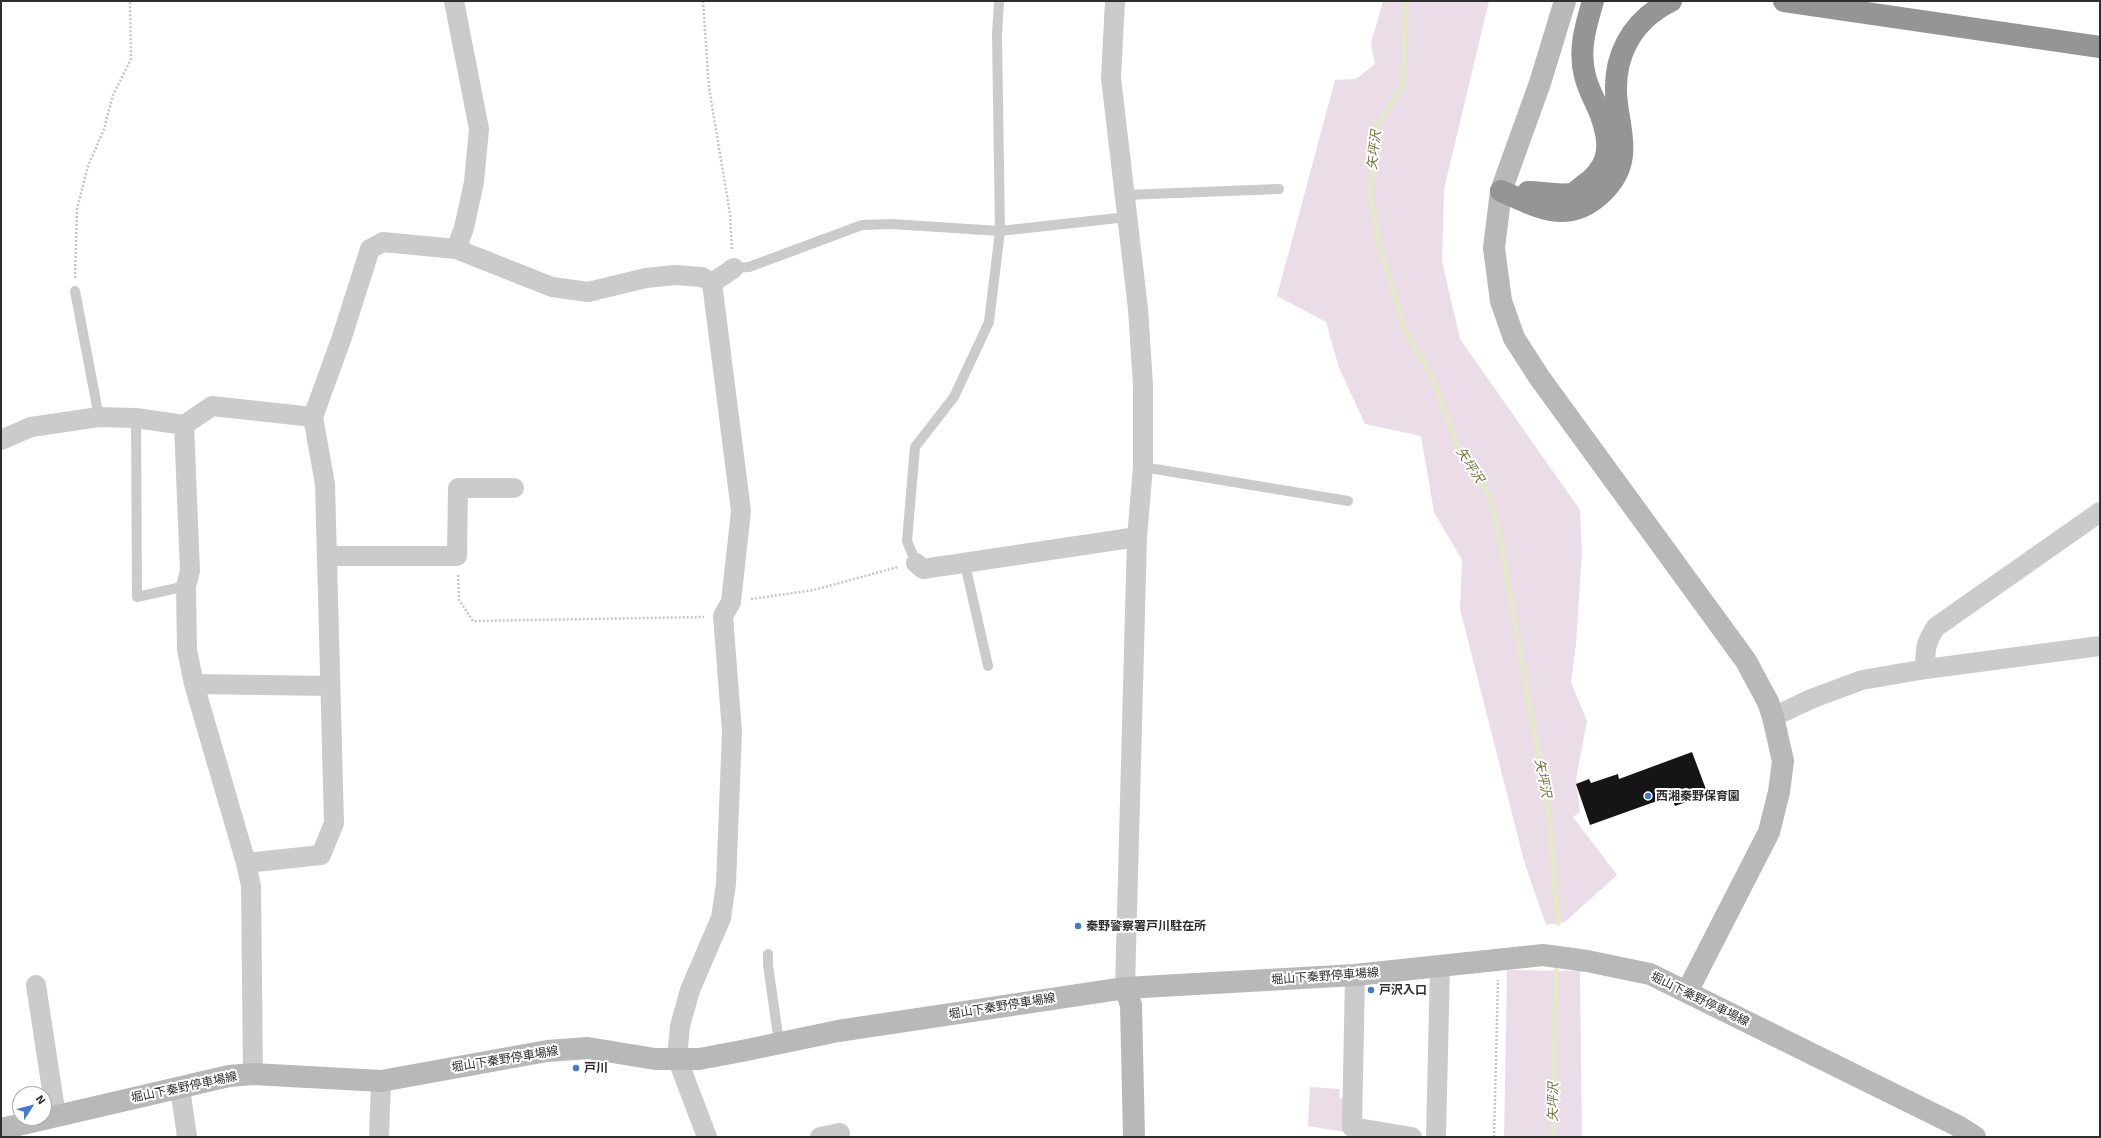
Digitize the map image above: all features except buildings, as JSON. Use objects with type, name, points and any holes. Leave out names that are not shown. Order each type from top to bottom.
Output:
[{"type":"highway","points":[[1501,191],[1532,192],[1551,195],[1573,193],[1593,179],[1604,163],[1609,142],[1604,123],[1585,76],[1582,55],[1584,30],[1593,1]]},
{"type":"highway","points":[[1501,191],[1531,204],[1562,211],[1588,203],[1609,186],[1617,174],[1622,158],[1623,144],[1617,102],[1617,70],[1625,47],[1635,28],[1655,10],[1671,1]]},
{"type":"highway","points":[[1784,1],[2100,47]]},
{"type":"main road","points":[[1565,1],[1540,83],[1501,191],[1494,248],[1501,301],[1514,338],[1539,377],[1746,661],[1768,702],[1782,761],[1779,792],[1769,832],[1687,992]]},
{"type":"main road","name":"堀山下秦野停車場線","points":[[1,1129],[229,1076],[253,1074],[381,1081],[547,1050],[588,1048],[655,1059],[699,1058],[838,1031],[1125,988],[1356,975],[1543,955],[1587,961],[1650,974],[1958,1126],[1975,1137]]},
{"type":"main road","points":[[1125,988],[1131,1005],[1134,1137]]},
{"type":"street","points":[[454,1],[479,129],[474,182],[464,228],[456,249]]},
{"type":"street","points":[[1115,1],[1111,78],[1139,324],[1143,385],[1143,467],[1137,537],[1125,988]]},
{"type":"street","points":[[246,863],[321,855],[334,823],[325,484],[313,417],[347,323],[370,249],[383,242],[456,249],[552,287],[588,292],[646,278],[675,275],[702,277],[712,283]]},
{"type":"street","points":[[712,283],[734,268]]},
{"type":"street","points":[[707,1137],[677,1058],[680,1026],[690,990],[721,918],[726,884],[732,732],[727,609],[740,510],[712,283]]},
{"type":"street","points":[[1,440],[31,427],[99,417],[136,418],[184,425],[212,406],[313,417]]},
{"type":"street","points":[[184,425],[190,571],[186,586],[187,650],[194,684],[246,863],[251,886],[253,1074]]},
{"type":"street","points":[[327,556],[457,556],[458,488],[514,488]]},
{"type":"street","points":[[1926,669],[1924,652],[1928,638],[1936,627],[2100,512]]},
{"type":"street","points":[[916,563],[923,570],[1137,537]]},
{"type":"street","points":[[1772,717],[1811,699],[1862,680],[1926,669],[2100,646]]},
{"type":"street","points":[[194,684],[330,686]]},
{"type":"street","points":[[1436,1137],[1440,966]]},
{"type":"street","points":[[1356,975],[1352,1127],[1412,1137]]},
{"type":"street","points":[[36,985],[50,1016],[56,1116]]},
{"type":"street","points":[[379,1137],[381,1081]]},
{"type":"street","points":[[180,1088],[187,1137]]},
{"type":"street","points":[[820,1137],[840,1133]]},
{"type":"lane","points":[[916,563],[907,541],[914,447],[954,397],[989,322],[1000,231],[997,35],[999,1]]},
{"type":"lane","points":[[1635,28],[1650,1]]},
{"type":"lane","points":[[1125,195],[1279,190]]},
{"type":"lane","points":[[734,268],[749,267],[862,225],[891,224],[1000,231],[1127,217]]},
{"type":"lane","points":[[76,291],[99,417]]},
{"type":"lane","points":[[136,418],[137,597],[186,586]]},
{"type":"lane","points":[[1143,467],[1348,500]]},
{"type":"lane","points":[[966,564],[988,666]]},
{"type":"lane","points":[[768,954],[768,966],[780,1043]]},
{"type":"path","points":[[76,291],[74,257],[77,209],[88,166],[104,129],[113,94],[131,59],[130,1]]},
{"type":"path","points":[[703,1],[709,88],[730,214],[734,268]]},
{"type":"path","points":[[457,556],[459,600],[473,621],[670,618],[727,609],[814,590],[916,563]]},
{"type":"path","points":[[1494,1137],[1499,959]]},
{"type":"shaded area","points":[[1383,1],[1489,1],[1444,189],[1442,261],[1460,339],[1580,510],[1582,552],[1576,645],[1571,682],[1587,721],[1576,779],[1580,812],[1573,817],[1617,875],[1565,922],[1546,925],[1524,861],[1460,609],[1462,560],[1434,512],[1421,436],[1365,424],[1339,368],[1326,322],[1277,296],[1335,80],[1356,79],[1375,64],[1371,43]]},
{"type":"shaded area","points":[[1507,970],[1580,971],[1582,1137],[1504,1137]]},
{"type":"shaded area","points":[[1310,1087],[1340,1089],[1339,1098],[1344,1099],[1344,1132],[1308,1126]]},
{"type":"waterway","name":"矢坪沢","points":[[1407,1],[1405,7],[1403,85],[1375,129],[1370,193],[1380,247],[1404,328],[1431,375],[1460,453],[1479,477],[1491,499],[1502,549],[1548,809],[1558,923]]},
{"type":"waterway","name":"矢坪沢","points":[[1553,1137],[1556,971]]},
{"type":"place","name":"西湘秦野保育園","points":[[1648,796]]},
{"type":"place","name":"秦野警察署戸川駐在所","points":[[1078,926]]},
{"type":"place","name":"戸沢入口","points":[[1371,990]]},
{"type":"place","name":"戸川","points":[[576,1068]]}]
